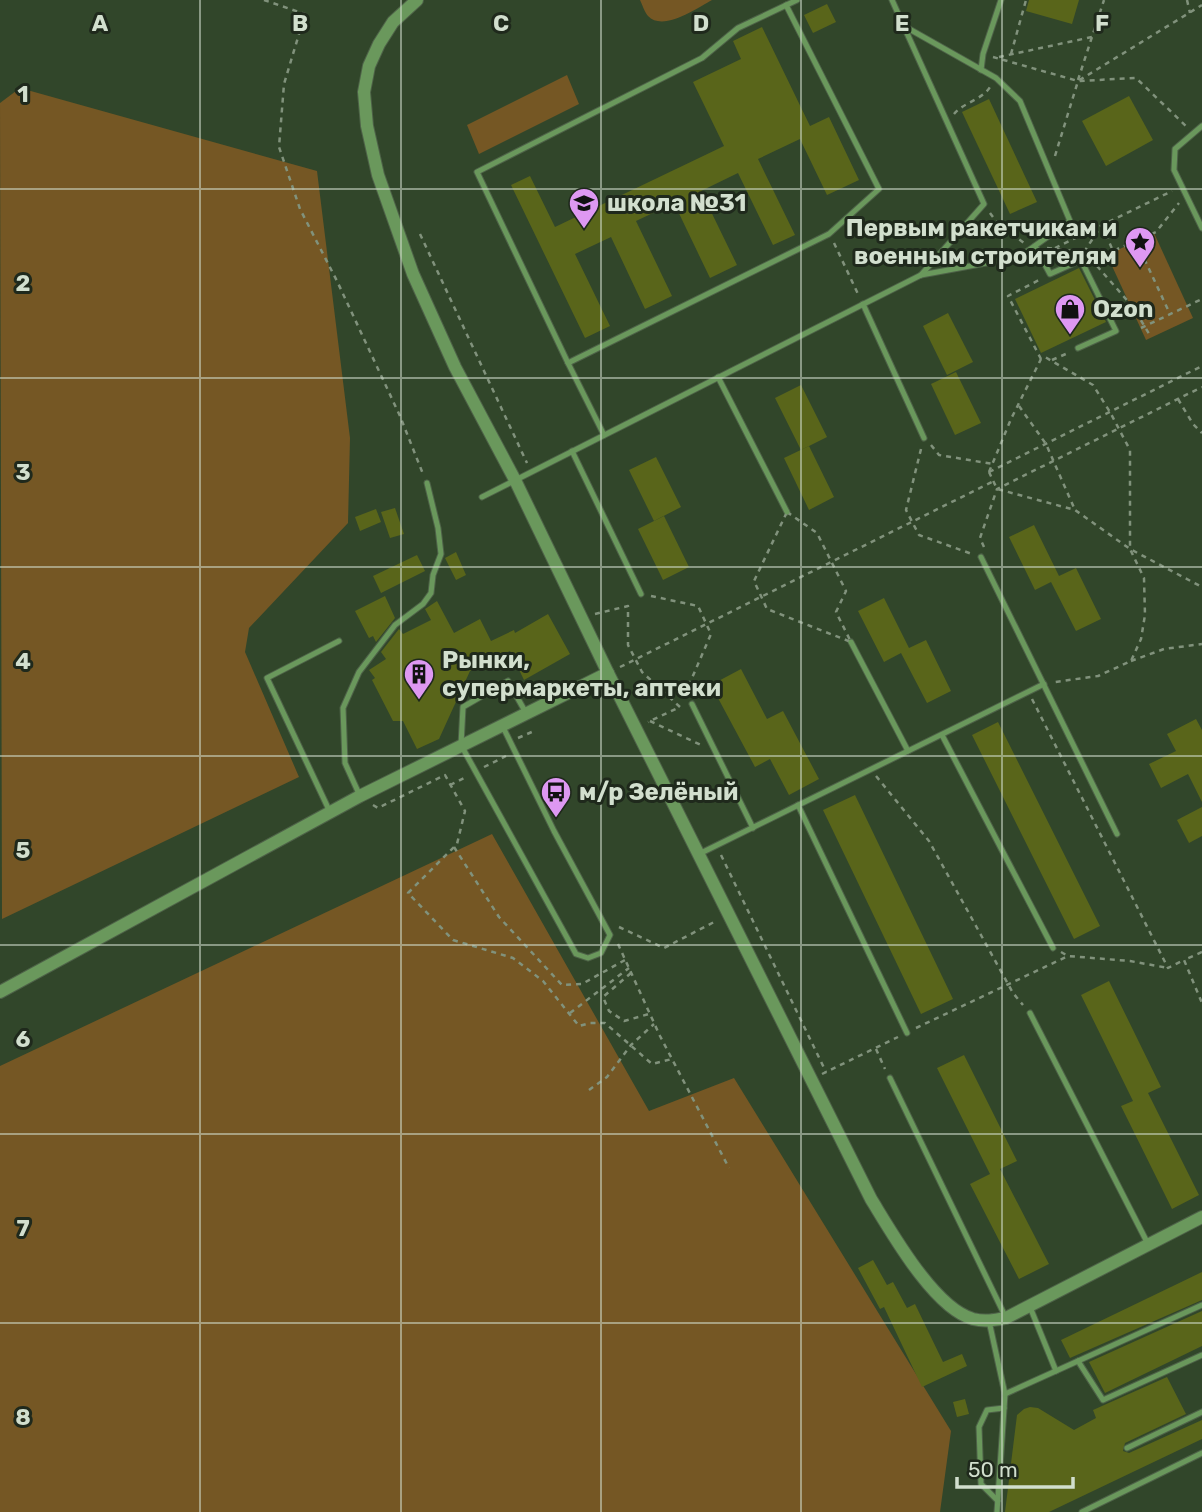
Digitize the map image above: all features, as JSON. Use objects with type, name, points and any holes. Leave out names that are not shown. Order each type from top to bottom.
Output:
[{"type":"street","points":[[417,0],[393,22],[369,66],[364,92],[367,126],[378,176],[413,274],[455,366],[515,480],[635,728],[871,1199],[916,1269],[949,1306],[972,1318],[989,1321],[1006,1318],[1202,1217]]},
{"type":"street","points":[[0,992],[360,796],[608,673]]},
{"type":"lane","points":[[604,435],[477,172],[702,58],[738,28],[797,0]]},
{"type":"lane","points":[[892,0],[984,204],[921,275]]},
{"type":"lane","points":[[981,70],[983,54],[1001,0]]},
{"type":"lane","points":[[568,363],[830,234],[879,189],[786,5]]},
{"type":"lane","points":[[482,497],[921,275],[1019,257],[1070,221],[1020,101],[996,78],[904,26]]},
{"type":"lane","points":[[1202,126],[1175,149],[1174,170],[1202,228]]},
{"type":"lane","points":[[1035,246],[1050,274],[1081,260],[1116,331],[1078,348]]},
{"type":"lane","points":[[863,304],[924,438]]},
{"type":"lane","points":[[718,377],[787,512]]},
{"type":"lane","points":[[572,451],[641,594]]},
{"type":"lane","points":[[360,796],[345,764],[342,708],[366,662],[395,625],[423,604],[430,593],[440,554],[438,528],[427,483]]},
{"type":"lane","points":[[981,557],[1118,834]]},
{"type":"lane","points":[[330,812],[267,678],[339,642]]},
{"type":"lane","points":[[851,642],[908,751]]},
{"type":"lane","points":[[502,725],[554,831],[610,935],[601,953],[588,958],[576,954],[461,745],[463,707],[508,681],[526,713]]},
{"type":"lane","points":[[699,854],[1044,684]]},
{"type":"lane","points":[[692,704],[753,828]]},
{"type":"lane","points":[[942,734],[1053,948]]},
{"type":"lane","points":[[798,805],[907,1033]]},
{"type":"lane","points":[[1030,1013],[1148,1244]]},
{"type":"lane","points":[[890,1078],[1006,1318]]},
{"type":"lane","points":[[1029,1304],[1056,1371]]},
{"type":"lane","points":[[1005,1394],[1202,1305]]},
{"type":"lane","points":[[989,1321],[1005,1394],[997,1512]]},
{"type":"lane","points":[[1078,1361],[1103,1400],[1202,1355]]},
{"type":"lane","points":[[998,1501],[981,1484],[979,1427],[987,1410],[1004,1408]]},
{"type":"lane","points":[[1127,1448],[1202,1412]]},
{"type":"lane","points":[[1084,1512],[1202,1453]]},
{"type":"path","points":[[264,0],[304,14],[284,84],[279,147],[300,209],[337,281],[427,483]]},
{"type":"path","points":[[1011,55],[1026,0]]},
{"type":"path","points":[[1050,172],[1104,0]]},
{"type":"path","points":[[1187,0],[1190,13]]},
{"type":"path","points":[[1078,80],[1202,5]]},
{"type":"path","points":[[996,58],[1092,37]]},
{"type":"path","points":[[983,54],[1078,80],[1136,78],[1192,133]]},
{"type":"path","points":[[948,122],[962,106],[986,93],[996,78]]},
{"type":"path","points":[[1052,249],[1182,187]]},
{"type":"path","points":[[1102,225],[1113,251],[1156,232],[1186,194]]},
{"type":"path","points":[[1084,252],[1102,225]]},
{"type":"path","points":[[420,234],[528,467]]},
{"type":"path","points":[[830,234],[863,304]]},
{"type":"path","points":[[1136,241],[1170,314]]},
{"type":"path","points":[[1041,359],[1008,296],[1050,274]]},
{"type":"path","points":[[1141,328],[1202,299]]},
{"type":"path","points":[[1052,360],[1078,348]]},
{"type":"path","points":[[989,472],[1041,359],[1045,356],[1093,385],[1130,450],[1130,549],[1144,578],[1145,615],[1141,639],[1131,662]]},
{"type":"path","points":[[989,472],[1202,366]]},
{"type":"path","points":[[924,438],[906,510],[919,535],[981,557],[988,554],[980,538],[997,489],[1202,387]]},
{"type":"path","points":[[1178,399],[1193,424],[1202,433]]},
{"type":"path","points":[[1018,405],[1055,460],[1075,510]]},
{"type":"path","points":[[924,438],[939,454],[993,464]]},
{"type":"path","points":[[989,472],[997,489],[1075,510],[1130,549],[1202,587]]},
{"type":"path","points":[[608,673],[993,481]]},
{"type":"path","points":[[787,512],[817,533],[846,591],[836,612],[851,642],[767,609],[761,597],[754,581],[787,512]]},
{"type":"path","points":[[581,617],[628,606],[641,594],[698,606],[711,634],[689,685],[692,704]]},
{"type":"path","points":[[628,606],[628,645],[642,672],[680,706],[635,728]]},
{"type":"path","points":[[1044,684],[1098,676],[1164,649],[1202,644]]},
{"type":"path","points":[[1028,691],[1168,968]]},
{"type":"path","points":[[650,721],[716,752]]},
{"type":"path","points":[[871,769],[929,841],[1009,984],[1030,1013]]},
{"type":"path","points":[[360,796],[378,808],[445,775],[465,811],[457,844],[408,893],[453,940],[513,958],[533,973],[543,981],[579,1026],[605,1023],[652,1064],[672,1059]]},
{"type":"path","points":[[716,845],[825,1072]]},
{"type":"path","points":[[453,847],[499,917],[562,985],[582,984],[625,960]]},
{"type":"path","points":[[602,919],[664,948],[719,919]]},
{"type":"path","points":[[1053,948],[1068,956],[1130,961],[1168,968],[1202,952]]},
{"type":"path","points":[[812,1078],[1068,956]]},
{"type":"path","points":[[1184,960],[1202,1003]]},
{"type":"path","points":[[569,1014],[629,968]]},
{"type":"path","points":[[631,973],[603,997],[610,1011],[624,1021],[649,1014]]},
{"type":"path","points":[[589,1090],[607,1077],[631,1045],[654,1024]]},
{"type":"path","points":[[875,1048],[890,1078]]},
{"type":"shaded area","points":[[640,0],[712,0],[680,17],[662,21],[648,16]]},
{"type":"shaded area","points":[[567,75],[579,104],[479,154],[467,125]]},
{"type":"shaded area","points":[[20,88],[317,171],[350,438],[348,523],[249,628],[245,652],[299,777],[2,919],[0,103]]},
{"type":"shaded area","points":[[1154,233],[1193,318],[1146,340],[1107,255]]},
{"type":"shaded area","points":[[492,834],[649,1111],[734,1078],[951,1431],[940,1512],[0,1512],[0,1066]]},
{"type":"building","points":[[1029,0],[1079,0],[1072,24],[1026,11]]},
{"type":"building","points":[[827,4],[836,22],[813,33],[804,15]]},
{"type":"building","points":[[762,27],[810,126],[829,117],[859,180],[827,195],[800,139],[758,159],[795,235],[773,245],[738,173],[701,191],[737,265],[710,278],[674,203],[636,221],[672,296],[645,309],[611,237],[575,254],[610,326],[585,338],[511,185],[530,176],[555,227],[724,146],[693,82],[741,59],[733,41]]},
{"type":"building","points":[[1129,96],[1153,140],[1106,166],[1082,121]]},
{"type":"building","points":[[989,99],[1037,202],[1010,214],[962,112]]},
{"type":"building","points":[[1079,268],[1106,322],[1041,353],[1015,299]]},
{"type":"building","points":[[948,313],[973,362],[947,375],[923,326]]},
{"type":"building","points":[[956,372],[981,423],[955,435],[931,384]]},
{"type":"building","points":[[801,385],[827,437],[801,450],[775,398]]},
{"type":"building","points":[[809,446],[834,497],[809,510],[784,458]]},
{"type":"building","points":[[656,457],[681,507],[654,521],[629,470]]},
{"type":"building","points":[[395,508],[404,534],[390,538],[381,512]]},
{"type":"building","points":[[376,509],[381,522],[360,531],[355,517]]},
{"type":"building","points":[[664,516],[689,567],[663,580],[638,529]]},
{"type":"building","points":[[1034,525],[1059,576],[1076,568],[1101,619],[1076,631],[1051,582],[1035,590],[1009,537]]},
{"type":"building","points":[[456,552],[466,575],[456,580],[445,558]]},
{"type":"building","points":[[417,555],[425,571],[381,593],[373,576]]},
{"type":"building","points":[[385,596],[395,618],[376,642],[373,636],[369,638],[355,611]]},
{"type":"building","points":[[884,598],[909,648],[926,640],[951,691],[927,703],[901,653],[884,662],[858,611]]},
{"type":"building","name":"Рынки, супермаркеты, аптеки","points":[[437,601],[454,633],[480,619],[491,641],[514,630],[515,633],[548,614],[570,654],[524,680],[510,651],[470,671],[439,739],[417,749],[403,721],[393,721],[369,670],[386,659],[381,652],[399,629],[403,634],[431,620],[425,609]]},
{"type":"building","points":[[741,669],[767,719],[783,711],[819,779],[789,795],[770,759],[755,767],[711,685]]},
{"type":"building","points":[[1196,719],[1202,730],[1202,802],[1188,774],[1161,788],[1149,764],[1176,751],[1167,734]]},
{"type":"building","points":[[998,722],[1100,926],[1074,939],[972,735]]},
{"type":"building","points":[[855,795],[953,999],[921,1014],[823,810]]},
{"type":"building","points":[[1202,807],[1202,836],[1189,843],[1177,820]]},
{"type":"building","points":[[1109,981],[1161,1087],[1148,1093],[1199,1195],[1172,1209],[1121,1106],[1133,1101],[1081,995]]},
{"type":"building","points":[[964,1055],[1017,1161],[1000,1169],[1049,1264],[1019,1279],[970,1184],[990,1174],[937,1068]]},
{"type":"building","points":[[873,1260],[887,1285],[893,1282],[907,1308],[915,1304],[943,1362],[962,1354],[967,1366],[922,1387],[884,1307],[880,1309],[858,1268]]},
{"type":"building","points":[[1202,1272],[1202,1300],[1070,1358],[1061,1340]]},
{"type":"building","points":[[1202,1311],[1202,1346],[1105,1393],[1089,1362]]},
{"type":"building","points":[[1167,1377],[1186,1414],[1125,1443],[1123,1451],[1129,1453],[1202,1420],[1202,1439],[1049,1512],[1005,1512],[1017,1415],[1024,1409],[1038,1408],[1074,1430],[1096,1418],[1093,1410]]},
{"type":"building","points":[[965,1399],[969,1414],[957,1417],[953,1402]]},
{"type":"place","name":"школа №31","points":[[584,230]]},
{"type":"place","name":"Первым ракетчикам и военным строителям","points":[[1140,269]]},
{"type":"place","name":"Ozon","points":[[1070,336]]},
{"type":"place","name":"Рынки, супермаркеты, аптеки","points":[[419,701]]},
{"type":"place","name":"м/р Зелёный","points":[[556,819]]}]
